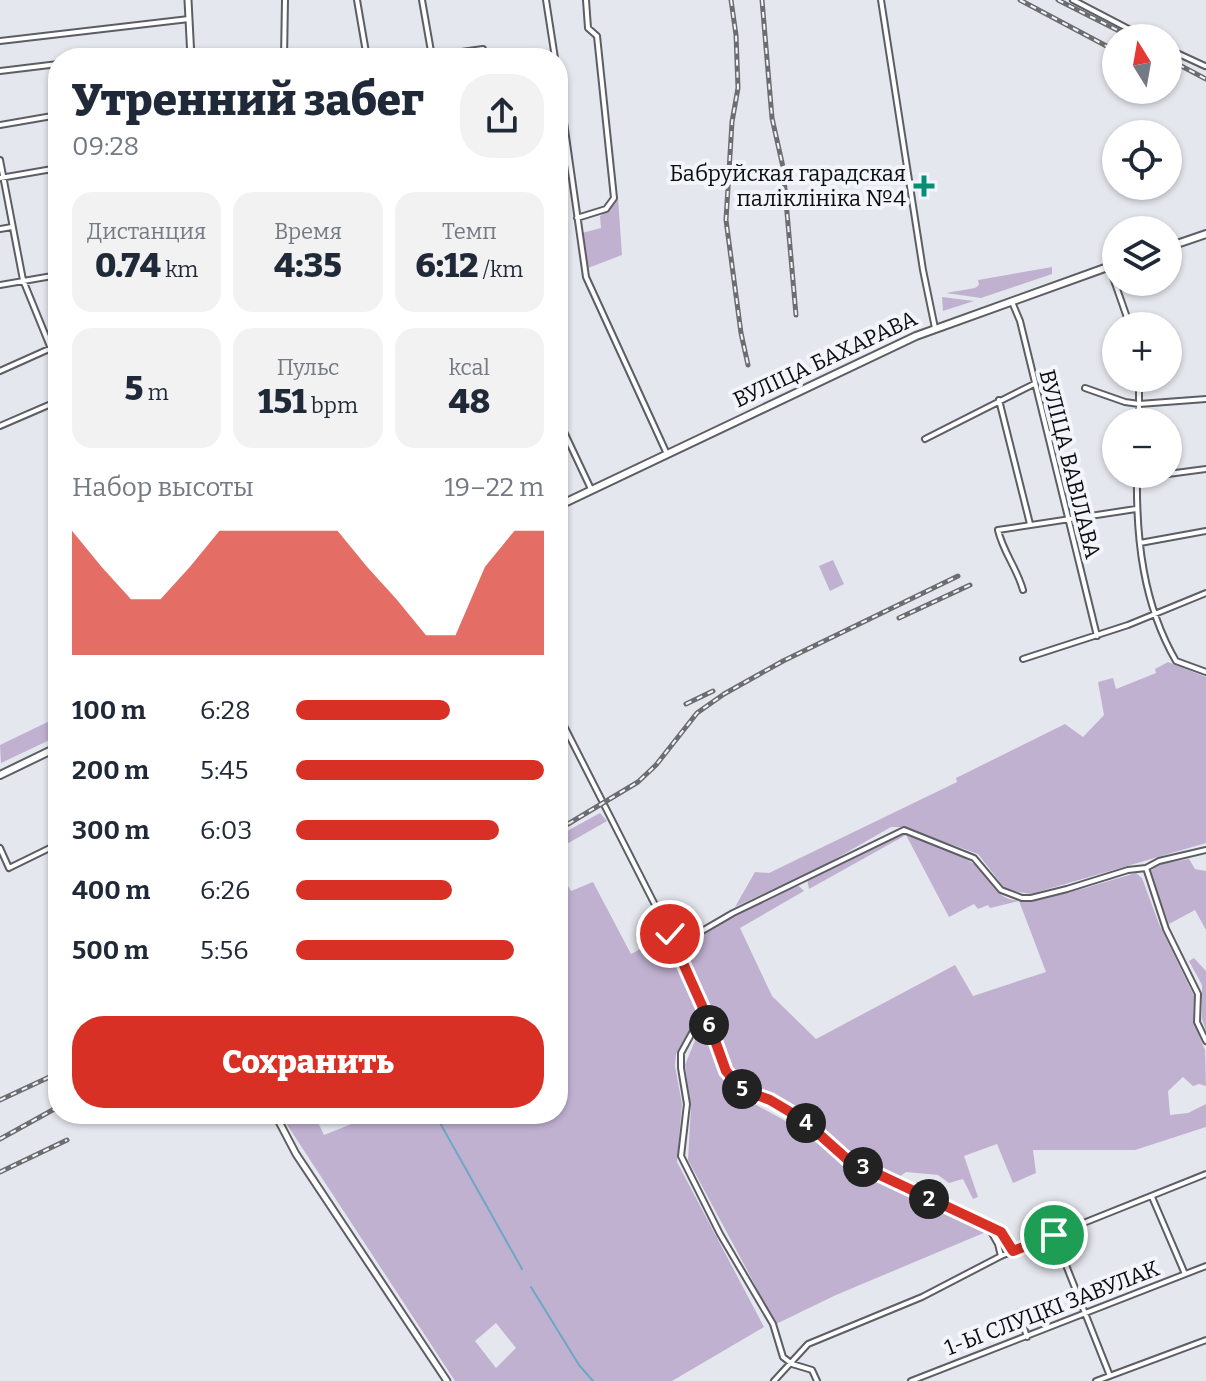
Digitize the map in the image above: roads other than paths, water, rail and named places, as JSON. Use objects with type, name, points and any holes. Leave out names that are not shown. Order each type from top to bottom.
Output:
[{"type":"main road","points":[[1182,242],[1206,234]]},
{"type":"main road","name":"ВУЛІЦА БАХАРАВА","points":[[568,501],[935,328],[1102,268]]},
{"type":"main road","points":[[0,775],[48,752]]},
{"type":"street","points":[[188,0],[190,48]]},
{"type":"street","points":[[284,48],[285,0]]},
{"type":"street","points":[[357,0],[365,48]]},
{"type":"street","points":[[422,0],[430,48]]},
{"type":"street","points":[[546,0],[553,48]]},
{"type":"street","points":[[577,218],[606,209],[614,198],[597,36],[588,28],[586,0]]},
{"type":"street","points":[[881,0],[923,270],[935,328]]},
{"type":"street","points":[[1073,0],[1119,24]]},
{"type":"street","points":[[0,41],[189,19]]},
{"type":"street","points":[[1182,55],[1205,66]]},
{"type":"street","points":[[0,71],[48,65]]},
{"type":"street","points":[[0,125],[48,117]]},
{"type":"street","points":[[568,153],[586,277],[667,454]]},
{"type":"street","points":[[0,160],[23,280],[48,341]]},
{"type":"street","points":[[2,178],[48,170]]},
{"type":"street","points":[[0,229],[12,227]]},
{"type":"street","points":[[0,285],[48,276]]},
{"type":"street","name":"ВУЛІЦА ВАВІЛАВА","points":[[1012,300],[1020,321],[1097,636]]},
{"type":"street","points":[[0,371],[48,349]]},
{"type":"street","points":[[925,439],[1034,384]]},
{"type":"street","points":[[1085,388],[1139,404],[1206,399]]},
{"type":"street","points":[[1139,392],[1139,408]]},
{"type":"street","points":[[999,400],[1030,524]]},
{"type":"street","points":[[0,426],[48,405]]},
{"type":"street","points":[[568,441],[591,490]]},
{"type":"street","points":[[1182,472],[1206,469]]},
{"type":"street","points":[[1137,488],[1140,543],[1154,614],[1176,661],[1206,672]]},
{"type":"street","points":[[1023,590],[1002,548],[998,530],[1136,509]]},
{"type":"street","points":[[1140,543],[1206,531]]},
{"type":"street","points":[[1023,659],[1097,636],[1206,593]]},
{"type":"street","points":[[568,734],[683,960],[726,1071],[743,1090],[770,1100],[802,1119],[848,1160],[1001,1232],[1013,1251]]},
{"type":"street","points":[[670,934],[690,938],[733,913],[904,830],[974,858],[1001,890],[1022,898],[1067,889],[1206,850]]},
{"type":"street","points":[[0,849],[9,868],[48,849]]},
{"type":"street","points":[[1146,868],[1166,929],[1198,994],[1197,1022],[1206,1041]]},
{"type":"street","points":[[683,960],[690,938]]},
{"type":"street","points":[[704,1010],[681,1053],[687,1104],[681,1156],[720,1234],[773,1324],[783,1357],[792,1364],[812,1370],[817,1381]]},
{"type":"street","points":[[280,1124],[296,1154],[447,1381]]},
{"type":"street","points":[[774,1381],[808,1344],[909,1303],[1001,1256],[1206,1174]]},
{"type":"street","points":[[1152,1197],[1185,1274]]},
{"type":"street","points":[[989,1228],[1001,1256]]},
{"type":"street","points":[[1054,1235],[1110,1376]]},
{"type":"street","name":"1-Ы СЛУЦКІ ЗАВУЛАК","points":[[911,1381],[1206,1266]]},
{"type":"street","points":[[1019,1312],[1027,1337]]},
{"type":"street","points":[[1096,1381],[1206,1340]]},
{"type":"waterway","points":[[441,1124],[522,1269]]},
{"type":"waterway","points":[[531,1287],[579,1365],[593,1381]]},
{"type":"railway","points":[[731,0],[738,88],[732,122],[726,220],[748,365]]},
{"type":"railway","points":[[762,0],[772,118],[783,167],[796,315]]},
{"type":"railway","points":[[1020,0],[1102,44]]},
{"type":"railway","points":[[1058,0],[1105,24]]},
{"type":"railway","points":[[1182,66],[1206,79]]},
{"type":"railway","points":[[568,824],[638,782],[656,765],[697,713],[724,694],[783,661],[958,576]]},
{"type":"railway","points":[[899,618],[970,585]]},
{"type":"railway","points":[[686,704],[713,691]]},
{"type":"railway","points":[[0,1100],[48,1078]]},
{"type":"railway","points":[[0,1139],[48,1113]]},
{"type":"railway","points":[[0,1172],[67,1140]]},
{"type":"place","name":"Бабруйская гарадская паліклініка №4","points":[[924,186]]}]
